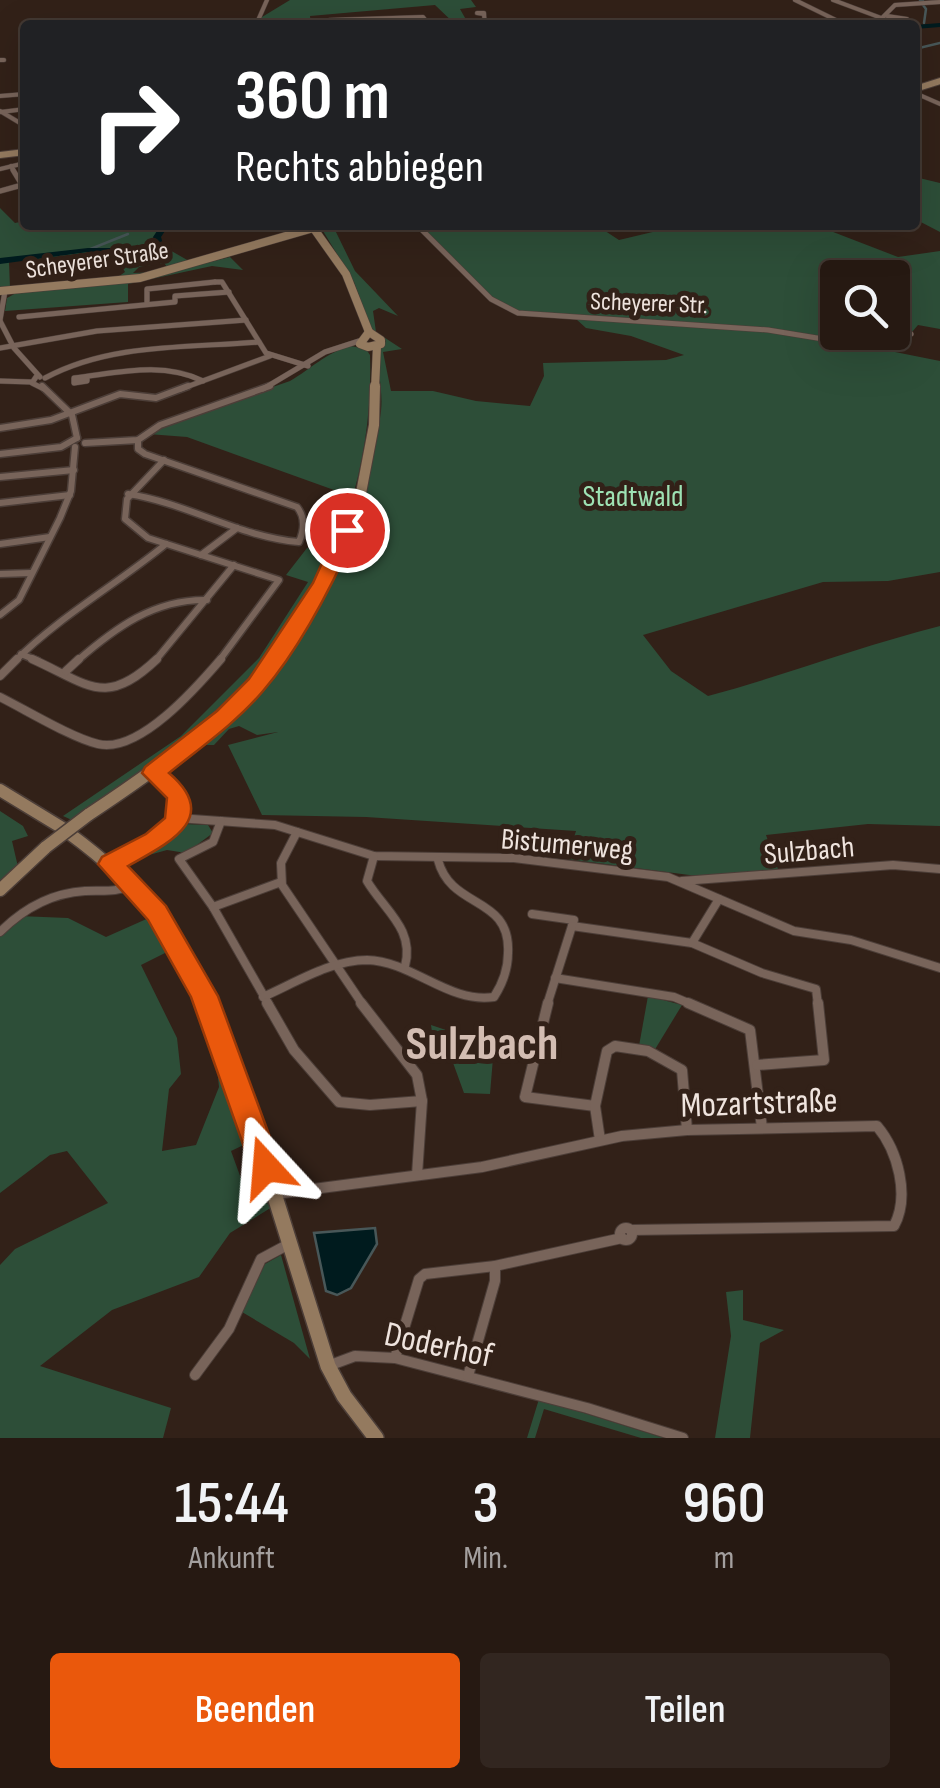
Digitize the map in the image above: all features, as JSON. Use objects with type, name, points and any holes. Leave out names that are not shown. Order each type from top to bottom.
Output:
[{"type":"main road","name":"Scheyerer Straße","points":[[3,291],[140,278],[304,230]]},
{"type":"main road","points":[[0,890],[46,846],[154,773],[225,716],[257,684],[324,583],[360,494],[374,424],[368,343],[346,274],[315,230]]},
{"type":"main road","points":[[288,236],[323,239]]},
{"type":"main road","points":[[111,864],[163,834],[178,818],[179,794],[154,773]]},
{"type":"main road","points":[[0,790],[67,831],[111,864],[157,913],[204,996],[275,1194],[328,1366],[344,1396],[376,1438]]},
{"type":"street","points":[[795,0],[836,20]]},
{"type":"street","points":[[833,0],[886,18],[906,20]]},
{"type":"street","points":[[883,20],[895,5],[907,1],[938,4]]},
{"type":"street","points":[[392,20],[414,14],[426,20]]},
{"type":"street","points":[[485,14],[486,20]]},
{"type":"street","points":[[0,169],[20,164]]},
{"type":"street","points":[[11,166],[20,182]]},
{"type":"street","name":"Scheyerer Str.","points":[[422,230],[490,299],[518,314],[768,330],[860,346],[911,334]]},
{"type":"street","points":[[209,294],[215,282]]},
{"type":"street","points":[[146,304],[147,289],[222,282],[270,356],[308,366]]},
{"type":"street","points":[[3,291],[0,322],[52,400],[72,413],[79,424],[81,441]]},
{"type":"street","points":[[0,322],[48,312],[176,302],[175,296],[229,292]]},
{"type":"street","points":[[0,348],[97,330],[246,320]]},
{"type":"street","points":[[0,381],[38,380],[77,361],[104,354],[258,342]]},
{"type":"street","points":[[0,454],[71,446],[81,441],[138,440],[156,427],[274,385],[325,352],[368,343]]},
{"type":"street","points":[[0,428],[34,424],[113,396],[135,393],[156,398],[270,356]]},
{"type":"street","points":[[87,378],[167,370],[202,381]]},
{"type":"street","points":[[143,422],[156,427]]},
{"type":"street","points":[[128,494],[161,498],[269,539],[299,542],[302,514],[293,505],[142,453],[138,440]]},
{"type":"street","points":[[2,611],[17,602],[70,495],[74,470],[71,446]]},
{"type":"street","points":[[0,697],[99,745],[123,743],[173,707],[221,662],[279,580],[143,536],[128,524],[123,504],[128,494],[164,460]]},
{"type":"street","points":[[0,477],[74,470]]},
{"type":"street","points":[[0,503],[70,495]]},
{"type":"street","points":[[201,555],[237,528]]},
{"type":"street","points":[[0,544],[50,537]]},
{"type":"street","points":[[0,676],[21,654],[166,544]]},
{"type":"street","points":[[21,654],[109,692],[122,689],[173,643],[234,565]]},
{"type":"street","points":[[0,574],[32,572]]},
{"type":"street","points":[[66,672],[90,649],[136,619],[177,602],[207,600]]},
{"type":"street","name":"Bistumerweg","points":[[178,818],[274,825],[374,856],[438,860],[514,858],[682,881],[794,932],[851,940],[940,968]]},
{"type":"street","points":[[220,821],[212,842],[176,856],[213,906],[294,1050],[339,1102],[370,1105],[422,1101]]},
{"type":"street","points":[[297,832],[283,857],[281,882],[340,967],[368,1016],[417,1076],[422,1101],[417,1175]]},
{"type":"street","points":[[374,856],[367,880],[407,934],[410,946],[405,966]]},
{"type":"street","points":[[263,996],[366,960],[405,966],[479,1001],[494,997],[503,980],[510,950],[508,928],[498,913],[446,883],[438,860]]},
{"type":"street","name":"Sulzbach","points":[[682,881],[881,866],[940,869]]},
{"type":"street","points":[[213,906],[281,882]]},
{"type":"street","points":[[0,932],[16,916],[56,896],[79,891],[118,892],[132,885]]},
{"type":"street","points":[[692,943],[719,899]]},
{"type":"street","points":[[532,914],[574,920],[525,1097],[595,1106]]},
{"type":"street","points":[[572,926],[692,943],[762,974],[816,989],[824,1060],[758,1065]]},
{"type":"street","points":[[555,978],[661,993],[740,1024],[752,1034],[762,1128]]},
{"type":"street","points":[[600,1140],[595,1106],[608,1048],[642,1049],[682,1070],[688,1130]]},
{"type":"street","name":"Mozartstraße","points":[[275,1194],[492,1165],[600,1140],[688,1130],[877,1126],[884,1133],[896,1166],[898,1224],[887,1228],[626,1234],[495,1266],[428,1272],[420,1277],[395,1358]]},
{"type":"street","points":[[194,1375],[229,1329],[262,1260],[272,1250],[288,1244]]},
{"type":"street","points":[[468,1376],[495,1281],[495,1266]]},
{"type":"street","name":"Doderhof","points":[[328,1366],[354,1356],[395,1358],[539,1395],[682,1438]]},
{"type":"green space","points":[[290,0],[471,0],[476,7],[460,9],[466,20],[451,20],[435,5],[310,16],[310,20],[260,20]]},
{"type":"green space","points":[[920,178],[940,183],[940,232],[920,222]]},
{"type":"green space","points":[[0,208],[15,223],[20,222],[20,230],[159,230],[154,241],[189,261],[168,268],[164,263],[139,267],[133,273],[157,272],[118,277],[125,272],[113,250],[9,262],[10,288],[0,288]]},
{"type":"green space","name":"Stadtwald","points":[[324,230],[335,230],[355,271],[398,316],[379,308],[373,311],[376,332],[402,349],[383,352],[391,391],[433,391],[476,401],[530,406],[544,376],[543,363],[666,360],[684,355],[631,336],[586,328],[576,319],[511,310],[486,293],[425,230],[604,230],[619,240],[661,230],[828,230],[898,257],[940,251],[940,329],[918,325],[910,333],[910,260],[820,260],[820,350],[885,350],[940,361],[940,572],[888,581],[823,582],[643,635],[671,671],[708,696],[940,626],[940,826],[868,824],[766,835],[779,872],[697,876],[567,859],[576,831],[366,817],[262,815],[228,745],[278,732],[257,735],[239,726],[229,729],[214,745],[197,745],[265,674],[320,594],[341,552],[359,507],[381,411],[376,350],[386,341],[372,331],[354,282]]},
{"type":"green space","points":[[230,257],[243,270],[212,266],[128,284],[128,302],[5,311],[7,298],[16,293],[129,282]]},
{"type":"green space","points":[[351,346],[366,349],[370,355],[369,408],[362,460],[349,510],[306,606],[244,690],[205,727],[74,821],[63,816],[181,736],[259,658],[308,582],[286,575],[307,548],[318,549],[338,505],[334,490],[187,437],[148,434],[165,424],[290,381]]},
{"type":"green space","points":[[0,811],[23,826],[28,836],[12,841],[18,867],[0,886]]},
{"type":"green space","points":[[183,824],[208,825],[213,833],[186,853],[167,850],[131,860]]},
{"type":"green space","points":[[19,916],[68,918],[106,937],[151,917],[173,949],[141,965],[177,1038],[181,1074],[169,1089],[162,1151],[196,1145],[219,1087],[214,1040],[250,1142],[231,1151],[243,1184],[272,1207],[230,1233],[199,1277],[112,1310],[40,1366],[171,1408],[163,1438],[0,1438],[0,1265],[15,1249],[108,1203],[67,1151],[50,1155],[0,1193],[0,935]]},
{"type":"green space","points":[[648,996],[682,1005],[654,1051],[639,1046]]},
{"type":"green space","points":[[431,1025],[494,1046],[490,1094],[464,1093],[448,1049],[432,1032]]},
{"type":"green space","points":[[281,1255],[310,1359],[294,1343],[242,1312],[265,1264]]},
{"type":"green space","points":[[743,1290],[743,1320],[784,1330],[760,1343],[750,1438],[715,1438],[731,1336],[726,1292]]},
{"type":"green space","points":[[539,1399],[664,1438],[641,1438],[544,1409],[535,1438],[527,1438]]},
{"type":"water","points":[[375,1228],[377,1244],[351,1288],[337,1295],[326,1291],[314,1233]]},
{"type":"waterway","points":[[923,0],[920,1],[926,9],[924,23]]},
{"type":"waterway","points":[[920,27],[940,25]]},
{"type":"waterway","points":[[920,48],[940,43]]},
{"type":"waterway","points":[[0,261],[88,250],[148,250],[159,244],[157,237],[162,230]]},
{"type":"waterway","points":[[88,250],[128,234]]},
{"type":"district","name":"Sulzbach","points":[[482,1042]]},
{"type":"route","points":[[266,1167],[204,996],[157,913],[111,864],[175,823],[180,810],[179,794],[154,773],[194,743],[257,684],[324,583],[347,530]]}]
